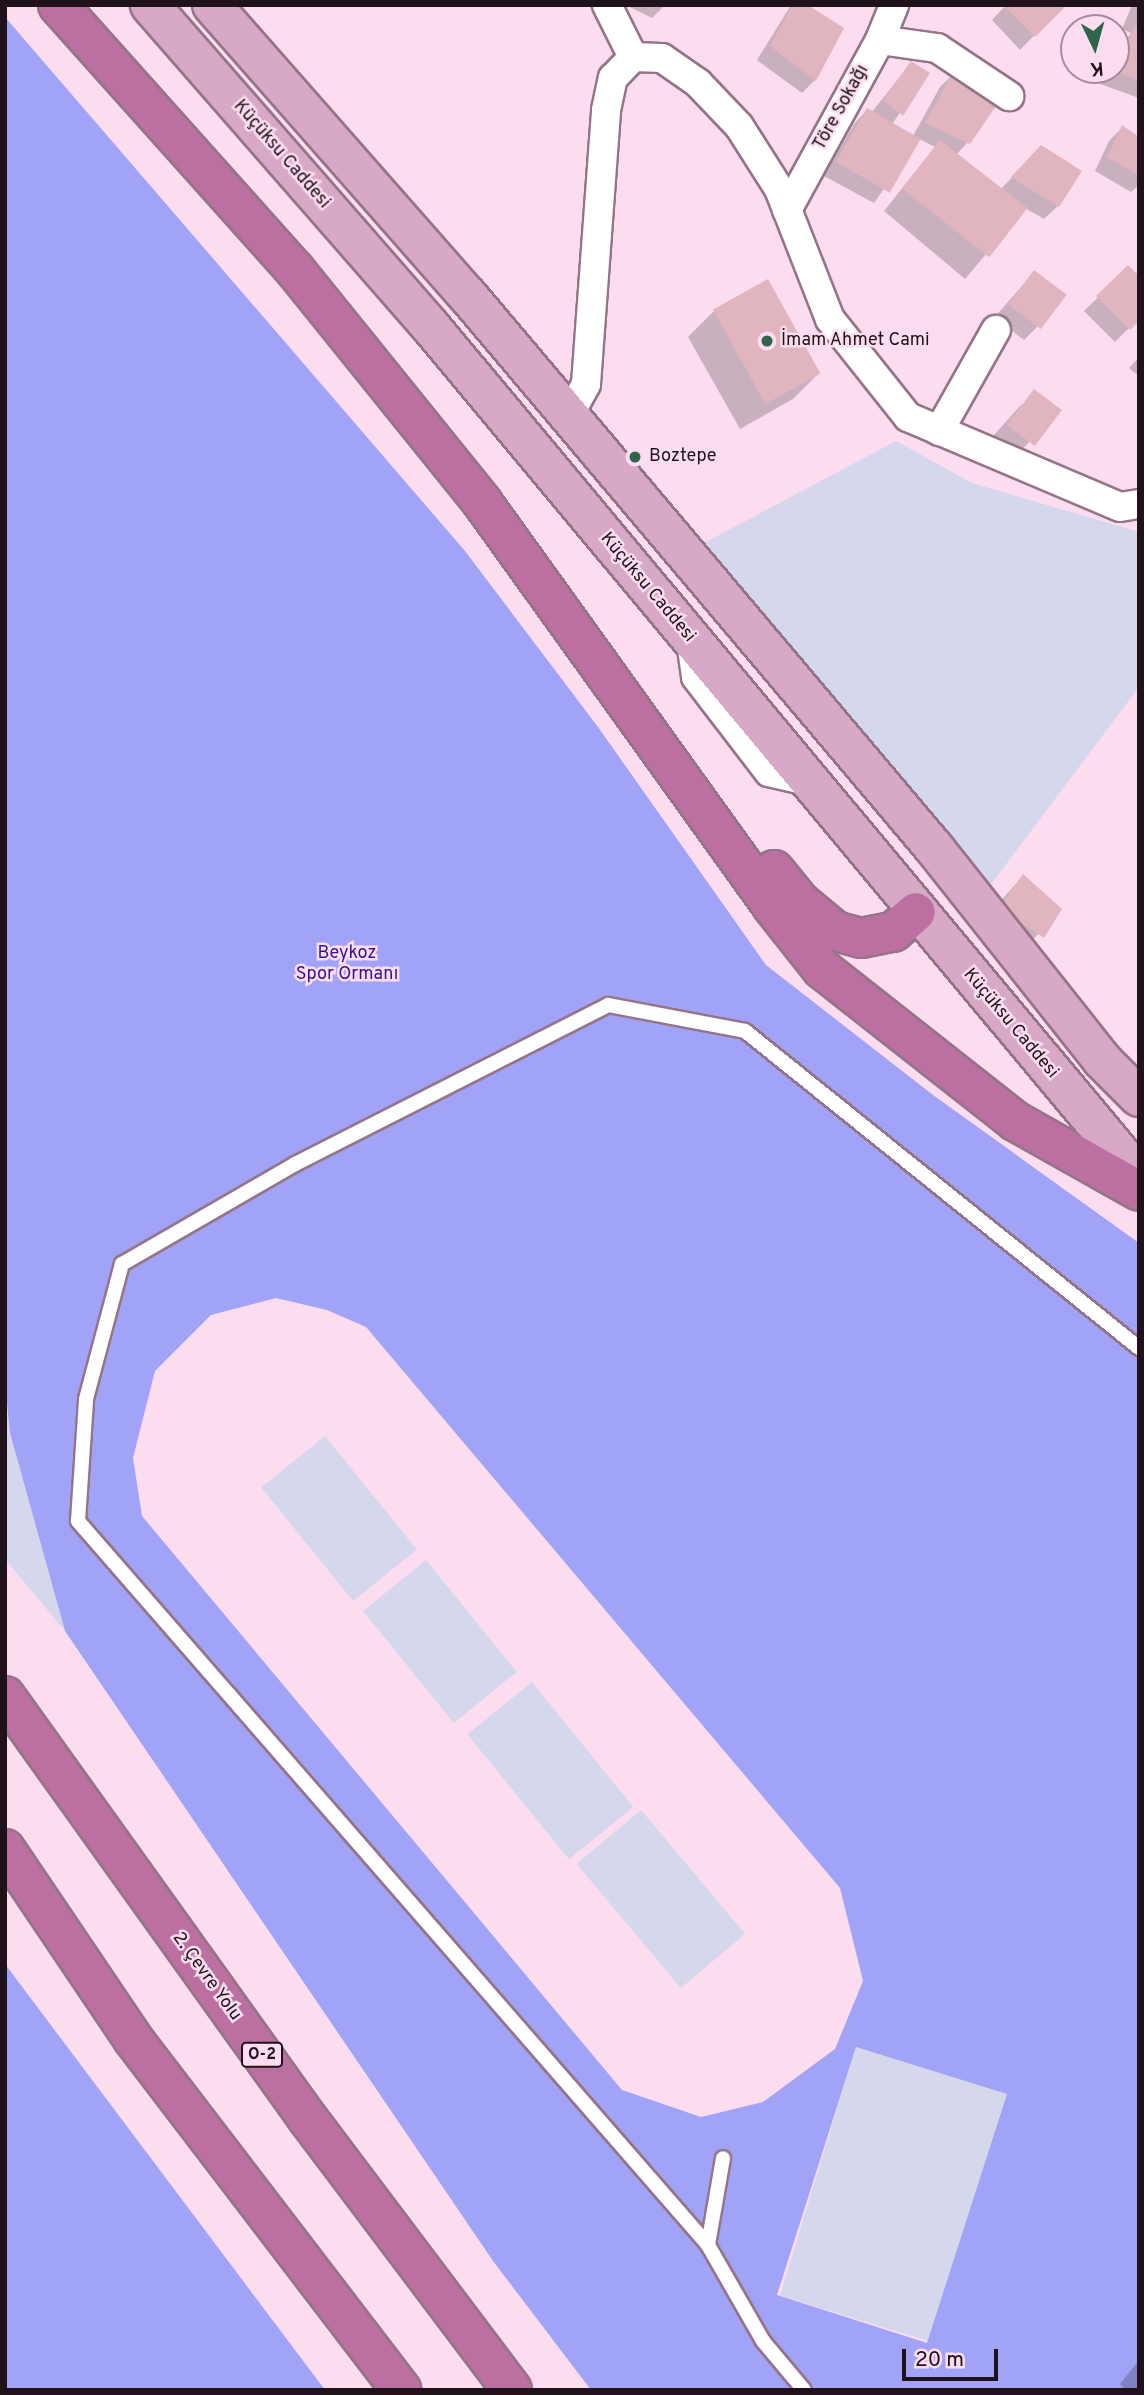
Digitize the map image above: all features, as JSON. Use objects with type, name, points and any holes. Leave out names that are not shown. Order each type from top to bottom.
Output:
[{"type":"highway","points":[[58,5],[295,270],[482,502],[596,656],[772,906],[822,969],[1015,1121],[1139,1191]]},
{"type":"highway","points":[[596,656],[800,902],[835,931],[861,938],[893,932],[916,912]]},
{"type":"highway","name":"2. Çevre Yolu","points":[[5,1677],[11,1706],[308,2119],[512,2390]]},
{"type":"highway","points":[[5,1849],[133,2039],[401,2390]]},
{"type":"main road","name":"Küçüksu Caddesi","points":[[150,5],[533,449],[916,912],[1139,1176]]},
{"type":"main road","points":[[212,5],[569,415],[935,849],[1102,1060],[1139,1097]]},
{"type":"main road","points":[[533,449],[569,415]]},
{"type":"main road","points":[[916,912],[929,881],[935,849]]},
{"type":"street","points":[[607,5],[634,58]]},
{"type":"street","name":"Töre Sokağı","points":[[787,210],[880,40],[894,5]]},
{"type":"street","points":[[880,40],[937,48],[1009,96]]},
{"type":"street","points":[[569,415],[586,384],[606,110],[613,78],[634,58],[663,58],[698,83],[740,126],[787,210],[830,319],[908,416],[1119,507],[1139,504]]},
{"type":"street","points":[[939,430],[996,330]]},
{"type":"lane","points":[[804,2390],[763,2341],[708,2245],[78,1521],[86,1399],[121,1264],[295,1164],[608,1006],[745,1031],[1139,1348]]},
{"type":"lane","points":[[708,2245],[723,2158]]},
{"type":"shaded area","points":[[896,441],[972,483],[1139,532],[1139,687],[989,887],[704,543]]},
{"type":"shaded area","points":[[5,1384],[10,1433],[65,1631],[5,1559]]},
{"type":"shaded area","points":[[325,1436],[417,1549],[353,1601],[261,1488]]},
{"type":"shaded area","points":[[426,1560],[517,1672],[454,1723],[363,1611]]},
{"type":"shaded area","points":[[532,1682],[633,1807],[569,1859],[467,1734]]},
{"type":"shaded area","points":[[641,1810],[745,1934],[681,1988],[577,1864]]},
{"type":"shaded area","points":[[856,2047],[1007,2093],[931,2342],[780,2296]]},
{"type":"green space","name":"Beykoz Spor Ormanı","points":[[5,17],[465,551],[598,727],[766,965],[933,1095],[1139,1243],[1139,2390],[591,2390],[493,2261],[65,1631],[10,1433],[5,1384]],"holes":[[[276,1298],[327,1310],[366,1327],[840,1888],[863,1981],[835,2049],[763,2102],[701,2117],[622,2090],[142,1516],[133,1458],[155,1371],[211,1315]],[[856,2047],[1007,2094],[927,2343],[777,2295]]]},
{"type":"green space","points":[[5,1964],[325,2390],[5,2390]]},
{"type":"building","points":[[792,5],[808,5],[844,28],[816,81],[770,46]]},
{"type":"building","points":[[1003,5],[1061,5],[1064,8],[1035,37]]},
{"type":"building","points":[[1134,27],[1139,29],[1139,80],[1130,77],[1130,37]]},
{"type":"building","points":[[911,61],[930,73],[903,116],[883,100]]},
{"type":"building","points":[[954,71],[996,106],[970,144],[925,123]]},
{"type":"building","points":[[867,108],[921,139],[890,193],[836,162]]},
{"type":"building","points":[[1122,125],[1139,137],[1139,175],[1107,157]]},
{"type":"building","points":[[940,140],[1027,208],[989,257],[902,189]]},
{"type":"building","points":[[1041,145],[1082,171],[1059,207],[1011,177]]},
{"type":"building","points":[[1128,265],[1139,276],[1139,321],[1130,330],[1096,296]]},
{"type":"building","points":[[1034,270],[1067,295],[1041,329],[1008,304]]},
{"type":"building","name":"İmam Ahmet Cami","points":[[768,279],[820,373],[765,404],[713,310]]},
{"type":"building","points":[[1034,389],[1062,410],[1035,446],[1007,425]]},
{"type":"building","points":[[1023,874],[1062,909],[1044,938],[999,908]]},
{"type":"place","name":"İmam Ahmet Cami","points":[[767,341]]},
{"type":"place","name":"Boztepe","points":[[635,457]]}]
